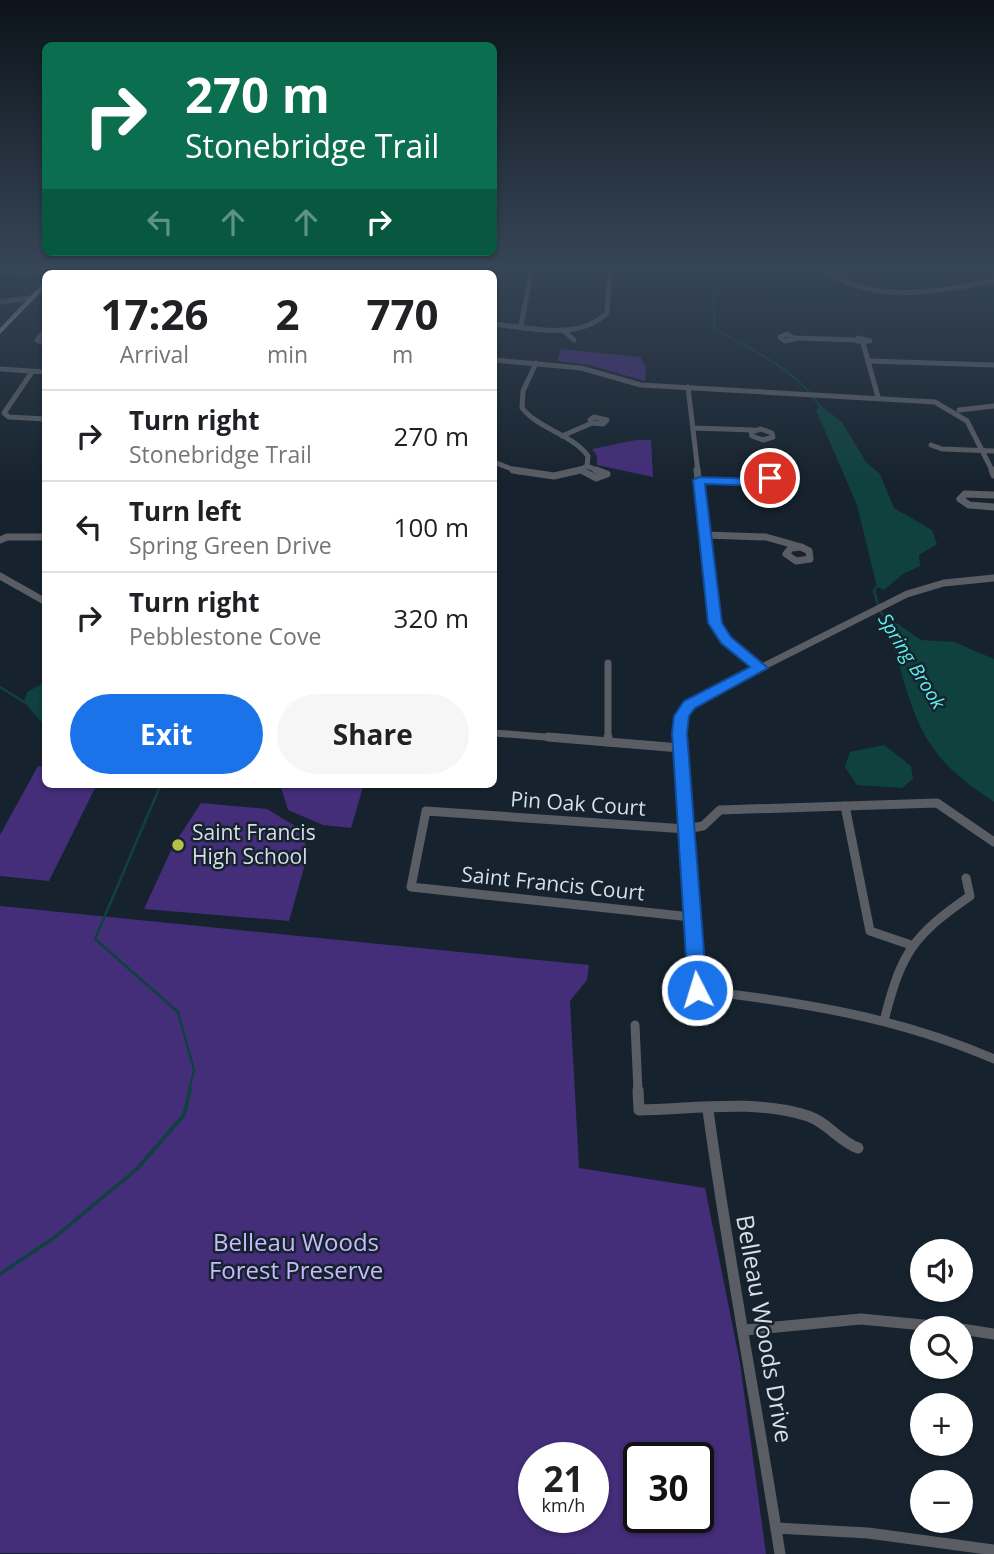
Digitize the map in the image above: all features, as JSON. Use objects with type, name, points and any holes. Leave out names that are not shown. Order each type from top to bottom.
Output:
[{"type":"street","points":[[869,340],[863,343],[878,397]]},
{"type":"street","points":[[497,360],[586,369],[635,384],[923,400],[959,410],[994,406]]},
{"type":"street","points":[[869,361],[994,366]]},
{"type":"street","points":[[497,464],[535,473],[561,475],[584,468],[585,452],[531,418],[522,409],[522,399],[536,363]]},
{"type":"street","points":[[0,369],[42,372]]},
{"type":"street","points":[[32,372],[4,412],[9,417],[42,419]]},
{"type":"street","points":[[688,387],[715,623],[726,640],[760,668]]},
{"type":"street","points":[[959,410],[969,420],[994,475]]},
{"type":"street","points":[[562,436],[592,423]]},
{"type":"street","points":[[693,428],[753,430]]},
{"type":"street","points":[[931,445],[942,449],[994,451]]},
{"type":"street","points":[[699,480],[767,482]]},
{"type":"street","points":[[994,495],[965,494],[960,499],[969,505],[994,507]]},
{"type":"street","points":[[705,535],[766,537],[801,547]]},
{"type":"street","points":[[0,540],[7,537],[42,537]]},
{"type":"street","points":[[0,576],[42,600]]},
{"type":"street","points":[[994,578],[933,586],[891,601],[684,707],[679,726],[697,990],[837,1007],[885,1017],[942,1035],[994,1059]]},
{"type":"street","points":[[608,663],[608,742]]},
{"type":"street","points":[[497,733],[680,748]]},
{"type":"street","points":[[686,829],[704,826],[720,810],[937,803],[994,842]]},
{"type":"street","points":[[845,806],[870,931],[911,944]]},
{"type":"street","name":"Pin Oak Court","points":[[411,887],[426,811],[686,829]]},
{"type":"street","points":[[885,1017],[900,960],[923,928],[970,895],[966,878]]},
{"type":"street","name":"Saint Francis Court","points":[[411,887],[691,917]]},
{"type":"street","points":[[635,1025],[639,1110],[800,1114],[828,1125],[841,1140],[858,1148]]},
{"type":"street","name":"Belleau Woods Drive","points":[[708,1110],[729,1264],[745,1329],[780,1554]]},
{"type":"street","points":[[745,1329],[860,1319],[910,1324]]},
{"type":"street","points":[[973,1331],[994,1334]]},
{"type":"street","points":[[776,1528],[868,1533],[994,1550]]},
{"type":"green space","points":[[561,349],[640,357],[646,367],[645,381],[589,365],[557,361]]},
{"type":"green space","points":[[636,440],[651,440],[653,477],[597,465],[597,456],[592,449]]},
{"type":"green space","points":[[38,766],[42,767],[42,788],[95,788],[49,881],[0,876],[0,835]]},
{"type":"green space","points":[[281,788],[363,788],[351,828],[323,825],[288,810]]},
{"type":"green space","points":[[201,803],[267,809],[295,826],[309,850],[289,921],[144,909],[173,846]]},
{"type":"green space","name":"Belleau Woods Forest Preserve","points":[[0,906],[589,965],[587,980],[570,1001],[579,1168],[705,1188],[740,1363],[766,1554],[0,1553]]},
{"type":"water","points":[[821,406],[842,422],[866,462],[880,474],[894,508],[932,530],[937,544],[919,555],[920,566],[903,574],[884,590],[877,587],[857,505],[816,410]]},
{"type":"water","points":[[887,621],[895,622],[921,640],[954,642],[994,659],[994,802],[953,771],[925,735],[911,704]]},
{"type":"water","points":[[42,684],[42,723],[24,702],[27,692]]},
{"type":"water","points":[[884,745],[911,766],[913,779],[902,788],[857,785],[845,767],[850,752]]},
{"type":"waterway","name":"Spring Brook","points":[[734,340],[800,382],[822,409]]},
{"type":"waterway","name":"Spring Brook","points":[[877,586],[874,591],[880,611],[889,623]]},
{"type":"waterway","points":[[0,687],[24,702]]},
{"type":"waterway","points":[[159,788],[95,939],[178,1012],[194,1070],[189,1091]]},
{"type":"waterway","points":[[0,1274],[55,1237],[137,1169],[184,1115],[190,1090]]},
{"type":"place","name":"Saint Francis High School","points":[[178,845]]},
{"type":"route","points":[[697,990],[679,726],[684,707],[760,668],[726,640],[715,623],[699,480],[767,482],[770,478]]}]
